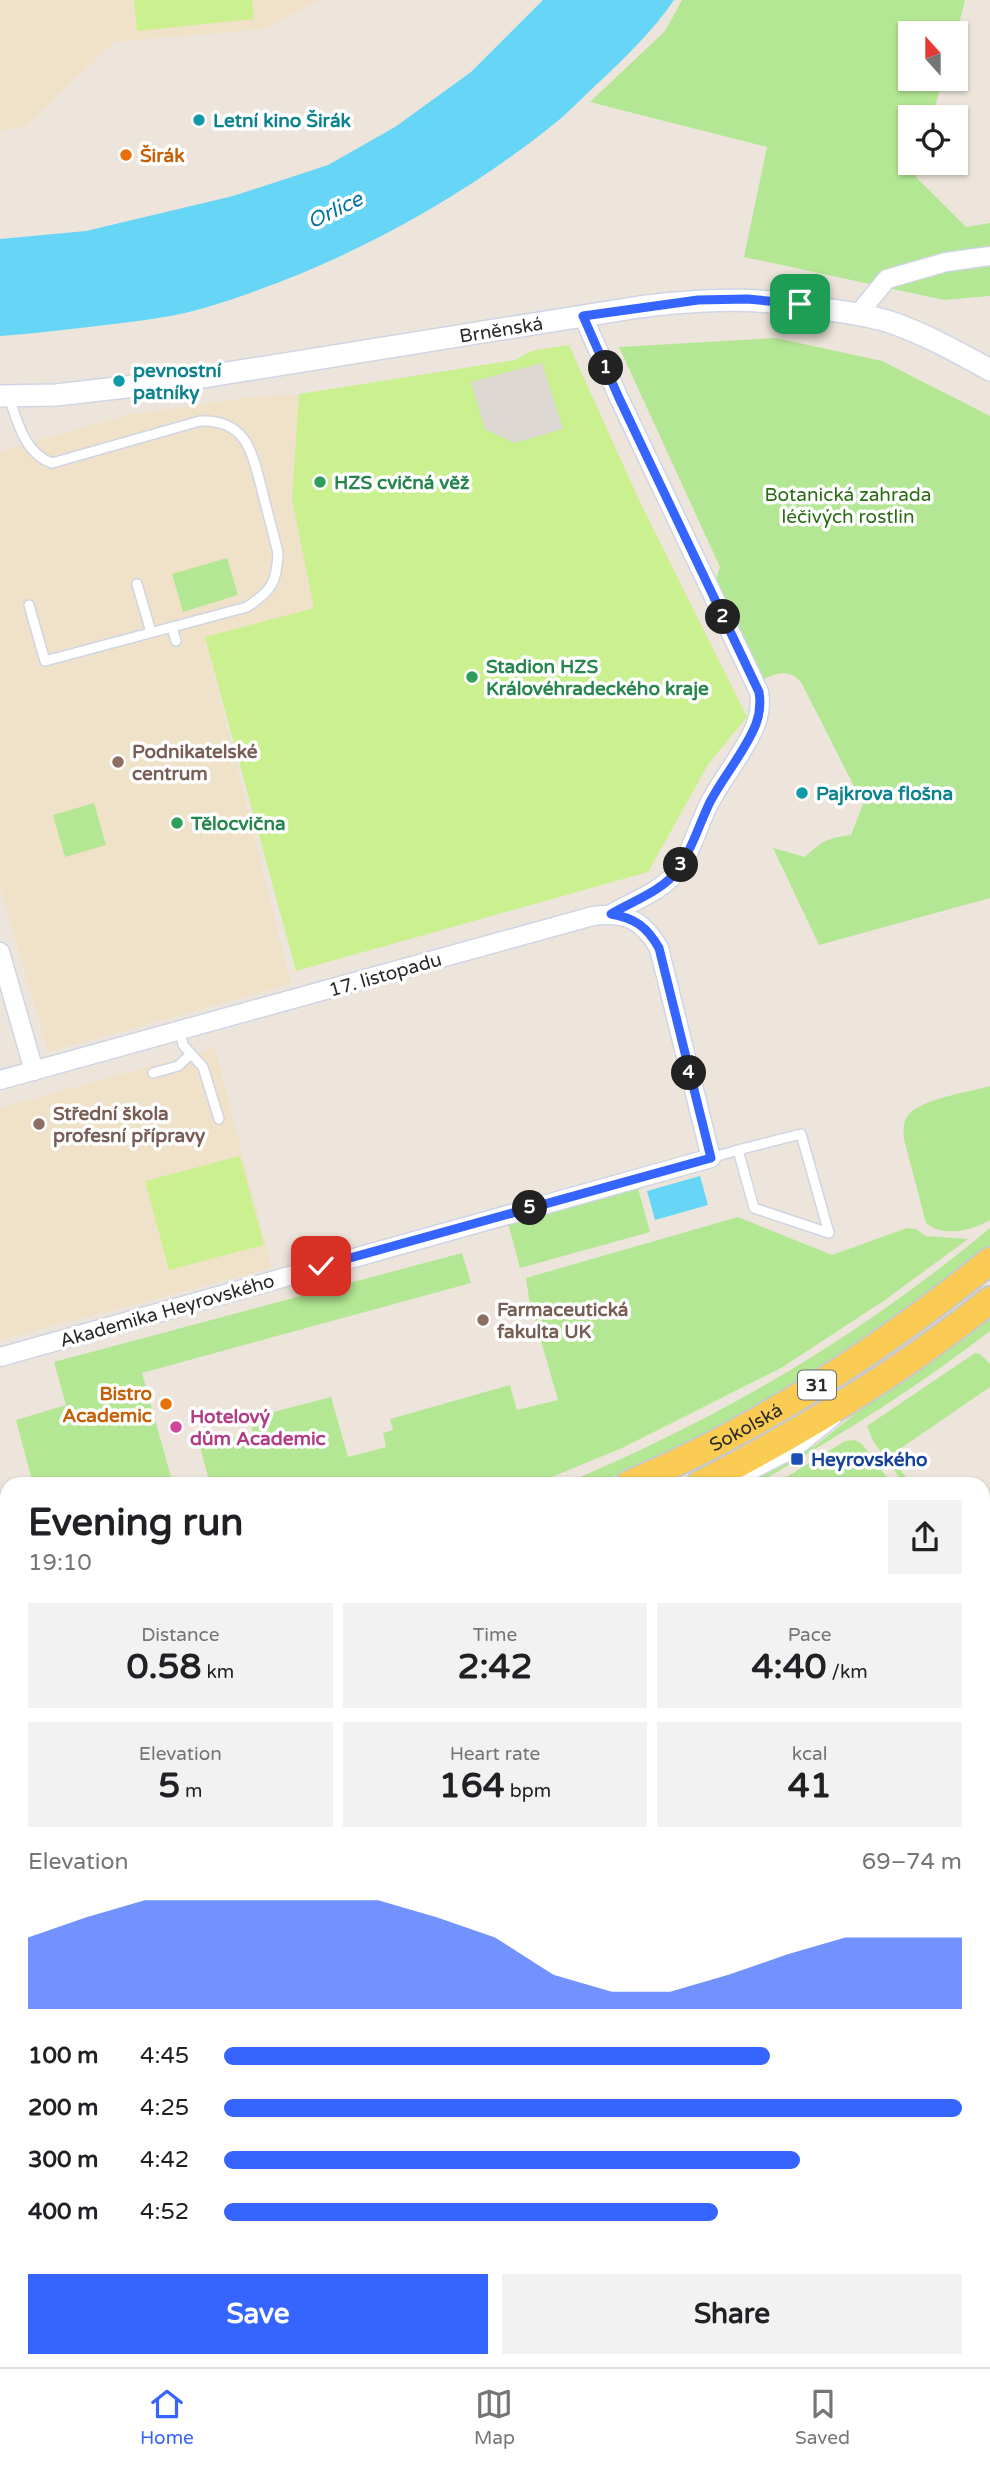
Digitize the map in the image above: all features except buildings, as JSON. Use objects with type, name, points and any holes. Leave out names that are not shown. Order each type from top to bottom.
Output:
[{"type":"main road","name":"Sokolská","points":[[645,1477],[687,1458],[823,1381],[921,1315],[990,1261]]},
{"type":"main road","name":"Sokolská","points":[[712,1477],[797,1432],[862,1391],[943,1336],[990,1300]]},
{"type":"street","points":[[858,314],[887,279],[946,262],[990,256]]},
{"type":"street","name":"Brněnská","points":[[5,396],[56,395],[178,380],[698,300],[747,299],[800,304],[858,314],[917,333],[990,369]]},
{"type":"street","points":[[583,316],[619,398],[759,692],[759,714],[755,727],[710,802],[678,870],[652,892],[611,914]]},
{"type":"street","points":[[611,914],[637,922],[650,933],[659,948],[711,1158]]},
{"type":"street","name":"17. listopadu","points":[[0,1080],[580,920],[611,914]]},
{"type":"street","points":[[0,952],[34,1071]]},
{"type":"street","name":"Akademika Heyrovského","points":[[0,1357],[711,1158]]},
{"type":"lane","points":[[5,396],[21,432],[37,455],[52,463],[200,421],[217,421],[231,426],[251,449],[278,554],[277,571],[271,588],[247,607],[45,660],[29,605]]},
{"type":"lane","points":[[137,584],[151,632]]},
{"type":"lane","points":[[173,627],[176,641]]},
{"type":"lane","points":[[180,1031],[183,1045],[204,1067],[219,1119]]},
{"type":"lane","points":[[153,1073],[178,1066],[191,1054]]},
{"type":"lane","points":[[711,1158],[738,1150],[801,1134],[829,1233],[754,1208],[738,1150]]},
{"type":"lane","points":[[748,1477],[796,1452],[822,1433],[844,1413],[862,1391]]},
{"type":"shaded area","points":[[0,0],[319,0],[264,29],[114,42],[26,126],[0,131]]},
{"type":"shaded area","points":[[542,363],[563,429],[514,443],[485,429],[471,382]]},
{"type":"shaded area","name":"Podnikatelské centrum","points":[[299,394],[292,499],[314,608],[205,637],[291,984],[48,1052],[0,887],[0,451],[127,415],[245,398]]},
{"type":"shaded area","points":[[215,1048],[272,1268],[0,1340],[0,1108]]},
{"type":"green space","points":[[134,0],[252,0],[254,19],[137,31]]},
{"type":"green space","points":[[682,0],[965,0],[960,21],[898,21],[898,91],[940,91],[935,105],[898,105],[898,175],[917,175],[966,227],[990,223],[990,296],[944,300],[744,257],[767,147],[590,102],[665,31]]},
{"type":"green space","name":"Botanická zahrada léčivých rostlin","points":[[776,338],[882,361],[990,416],[990,898],[819,945],[773,848],[805,857],[825,841],[851,835],[863,804],[801,682],[792,675],[783,673],[763,679],[716,579],[720,567],[619,347]]},
{"type":"green space","name":"Stadion HZS Královéhradeckého kraje","points":[[569,345],[639,500],[747,717],[709,763],[648,872],[296,971],[205,637],[314,608],[292,499],[299,394],[515,360],[531,351]]},
{"type":"green space","points":[[227,558],[238,595],[183,612],[172,574]]},
{"type":"green space","points":[[94,803],[106,845],[65,857],[53,815]]},
{"type":"green space","points":[[990,1086],[990,1220],[958,1231],[933,1228],[926,1223],[904,1139],[906,1119],[910,1113],[926,1103]]},
{"type":"green space","points":[[240,1156],[264,1245],[169,1270],[145,1181]]},
{"type":"green space","points":[[638,1188],[650,1232],[520,1268],[508,1223]]},
{"type":"green space","points":[[738,1217],[832,1255],[907,1228],[916,1229],[926,1236],[968,1239],[885,1300],[781,1368],[622,1448],[552,1477],[208,1477],[200,1447],[253,1432],[250,1418],[331,1397],[348,1457],[386,1447],[383,1433],[393,1430],[390,1419],[510,1385],[517,1410],[558,1400],[529,1299],[526,1278]]},
{"type":"green space","points":[[990,1228],[990,1246],[983,1252],[893,1320],[773,1397],[690,1442],[613,1477],[579,1477],[732,1404],[839,1339],[941,1267]]},
{"type":"green space","points":[[462,1253],[471,1283],[142,1373],[171,1477],[31,1477],[16,1420],[66,1405],[54,1362]]},
{"type":"green space","points":[[990,1316],[990,1331],[907,1391],[769,1477],[759,1477],[816,1445],[876,1397],[946,1351]]},
{"type":"green space","points":[[975,1353],[980,1354],[990,1364],[990,1387],[891,1455],[905,1477],[899,1477],[873,1441],[867,1426]]},
{"type":"green space","points":[[855,1440],[862,1444],[887,1477],[786,1477],[845,1441]]},
{"type":"water","name":"Orlice","points":[[543,0],[674,0],[637,45],[555,123],[470,185],[341,256],[296,276],[190,312],[132,322],[0,336],[0,239],[86,231],[233,196],[328,165],[395,127],[471,72]]},
{"type":"water","points":[[700,1176],[708,1205],[655,1220],[647,1191]]},
{"type":"place","name":"Letní kino Širák","points":[[199,120]]},
{"type":"place","name":"Širák","points":[[126,155]]},
{"type":"place","name":"pevnostní patníky","points":[[119,381]]},
{"type":"place","name":"HZS cvičná věž","points":[[320,482]]},
{"type":"place","name":"Stadion HZS Královéhradeckého kraje","points":[[472,677]]},
{"type":"place","name":"Podnikatelské centrum","points":[[118,762]]},
{"type":"place","name":"Pajkrova flošna","points":[[802,793]]},
{"type":"place","name":"Tělocvična","points":[[177,823]]},
{"type":"place","name":"Střední škola profesní přípravy","points":[[39,1124]]},
{"type":"place","name":"Farmaceutická fakulta UK","points":[[483,1320]]},
{"type":"place","name":"Bistro Academic","points":[[166,1404]]},
{"type":"place","name":"Hotelový dům Academic","points":[[176,1427]]},
{"type":"place","name":"Heyrovského","points":[[797,1459]]},
{"type":"route","points":[[321,1266],[711,1158],[659,948],[650,933],[637,922],[611,914],[652,892],[678,870],[710,802],[755,727],[761,703],[759,692],[619,398],[583,316],[698,300],[747,299],[800,304]]}]
